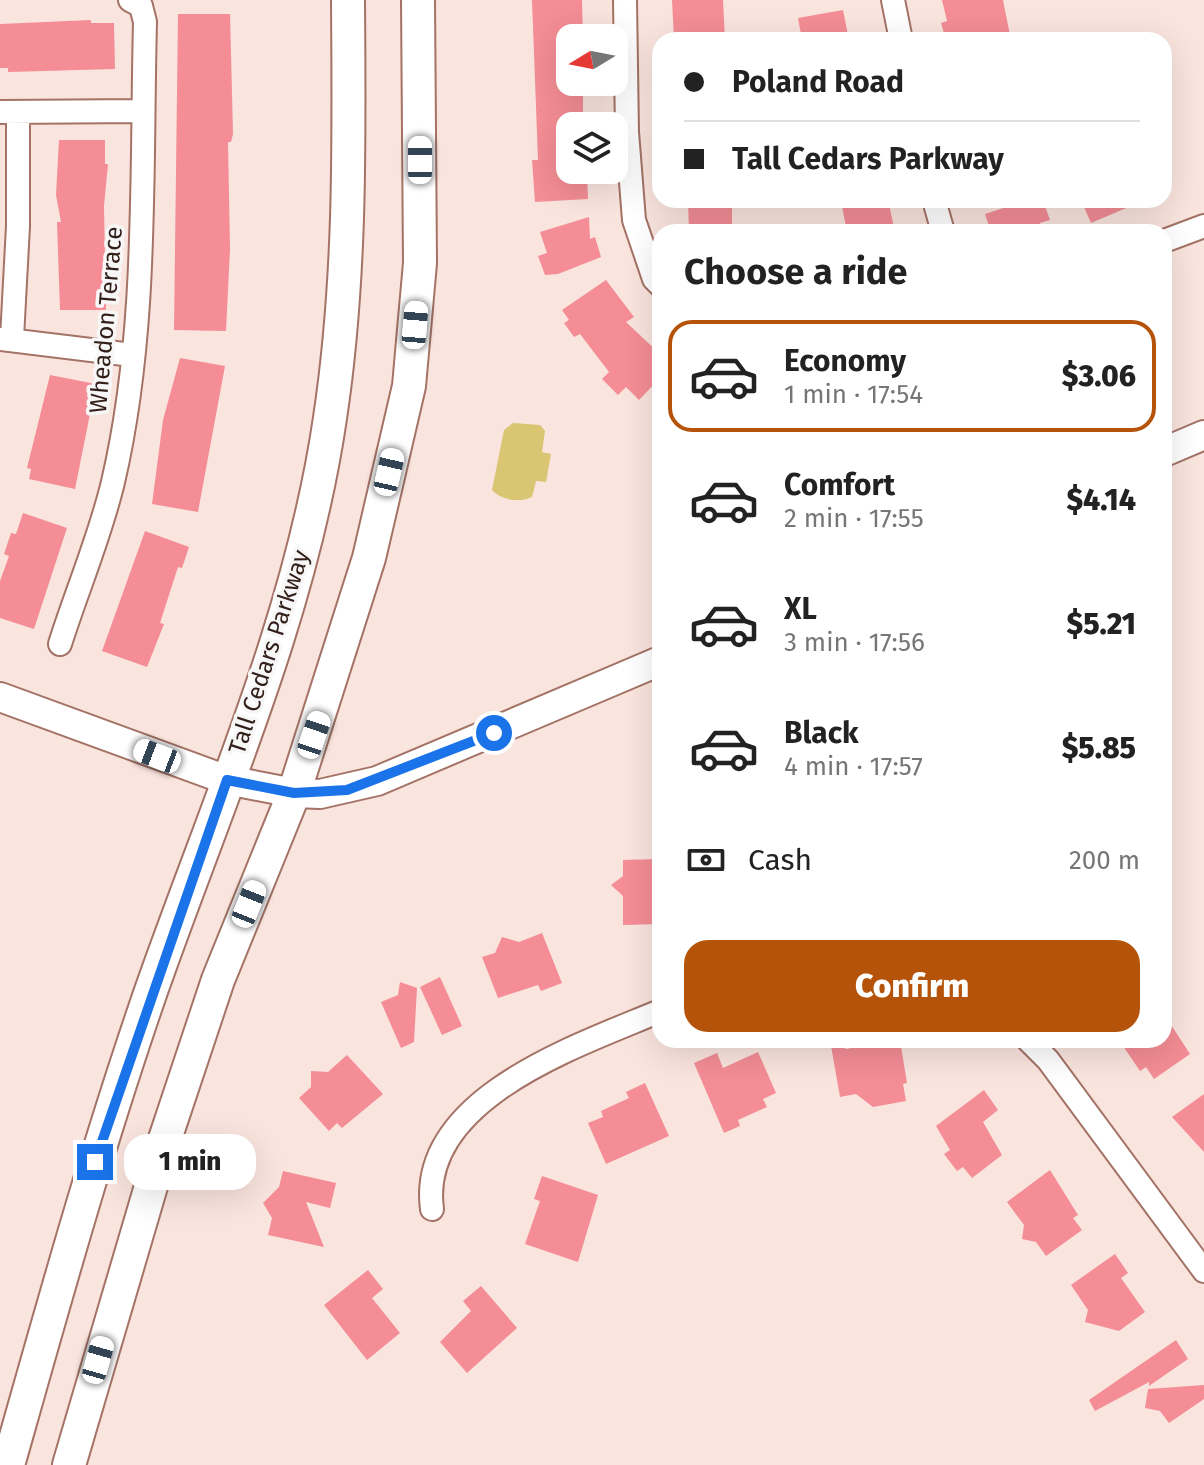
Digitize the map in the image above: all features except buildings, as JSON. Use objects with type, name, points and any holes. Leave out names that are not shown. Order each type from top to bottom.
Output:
[{"type":"main road","name":"Tall Cedars Parkway","points":[[8,1465],[110,1112],[281,627],[309,525],[330,420],[344,297],[349,149],[348,0]]},
{"type":"main road","points":[[69,1465],[118,1293],[213,994],[294,793],[369,558],[409,386],[420,263],[418,0]]},
{"type":"street","name":"Wheadon Terrace","points":[[60,644],[112,483],[132,355],[142,238],[145,22],[141,6],[130,0]]},
{"type":"street","points":[[625,0],[627,132],[634,220],[652,273]]},
{"type":"street","points":[[893,0],[899,32]]},
{"type":"street","points":[[132,355],[6,338],[9,113],[143,111]]},
{"type":"street","points":[[1172,238],[1204,226]]},
{"type":"street","points":[[1172,449],[1204,435]]},
{"type":"street","points":[[0,697],[227,780],[294,793],[347,790],[377,781],[652,664]]},
{"type":"street","points":[[432,1209],[429,1186],[436,1160],[455,1130],[484,1100],[553,1056],[652,1014]]},
{"type":"street","points":[[1036,1048],[1204,1271]]},
{"type":"shaded area","points":[[513,423],[540,425],[545,431],[542,452],[551,454],[546,482],[536,481],[532,497],[522,500],[505,498],[492,490],[504,430]]},
{"type":"route","points":[[95,1162],[227,780],[294,793],[320,794],[347,790],[377,781],[494,733]]}]
